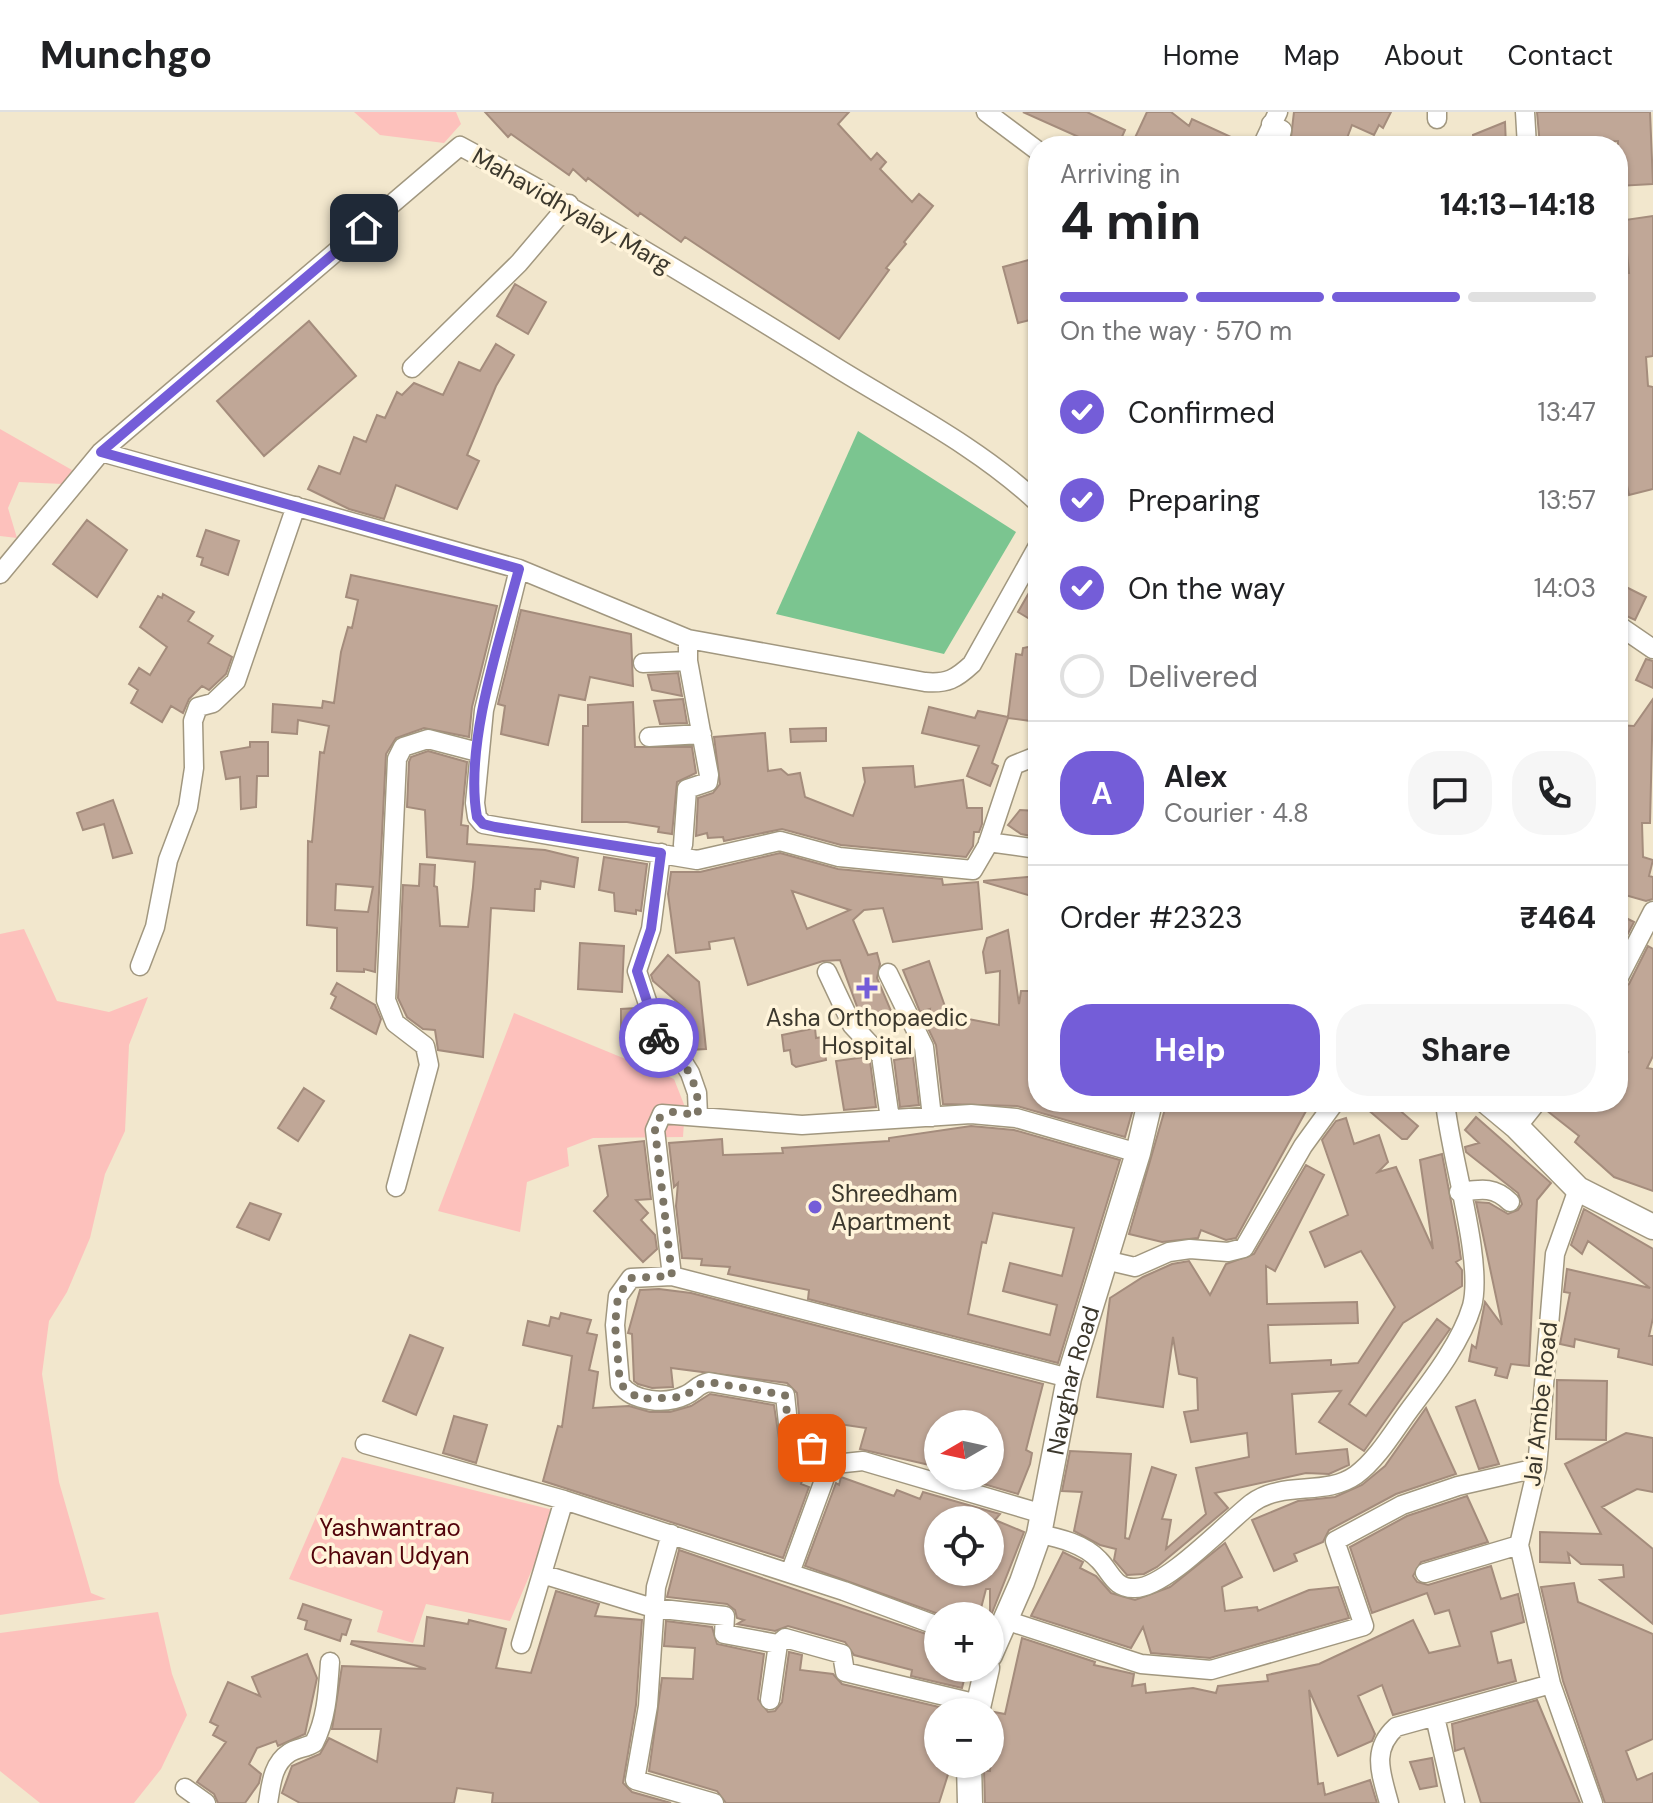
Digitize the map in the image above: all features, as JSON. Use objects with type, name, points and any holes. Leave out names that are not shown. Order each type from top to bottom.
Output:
[{"type":"main road","name":"Navghar Road","points":[[1005,1620],[1041,1524],[1069,1378],[1148,1112]]},
{"type":"main road","points":[[1499,1112],[1578,1189],[1653,1227]]},
{"type":"main road","points":[[969,1778],[970,1803]]},
{"type":"street","points":[[986,112],[1028,144]]},
{"type":"street","points":[[1521,136],[1525,112]]},
{"type":"street","points":[[1275,118],[1282,130],[1280,136]]},
{"type":"street","name":"Mahavidhyalay Marg","points":[[101,452],[460,146],[569,204],[939,431],[1028,494]]},
{"type":"street","points":[[412,368],[519,263],[569,204]]},
{"type":"street","points":[[0,574],[101,452],[519,569],[688,639],[943,683],[957,679],[972,664],[1028,564]]},
{"type":"street","points":[[140,966],[155,927],[168,860],[188,807],[194,768],[193,721],[198,707],[213,703],[240,673],[296,506]]},
{"type":"street","points":[[519,569],[493,665],[478,752],[475,803],[477,817],[483,824],[697,860],[780,841],[839,857],[973,870],[988,842],[1014,765],[1028,759]]},
{"type":"street","points":[[1628,632],[1653,649]]},
{"type":"street","points":[[683,845],[687,789],[708,782],[709,775],[688,661],[688,639]]},
{"type":"street","points":[[643,663],[688,661]]},
{"type":"street","points":[[649,737],[702,734]]},
{"type":"street","points":[[396,1187],[429,1065],[425,1046],[395,1023],[386,1000],[397,759],[403,747],[428,739],[478,752]]},
{"type":"street","points":[[988,842],[1028,848]]},
{"type":"street","points":[[661,853],[651,929],[637,971],[661,1043],[680,1057],[690,1073],[697,1093],[698,1115]]},
{"type":"street","points":[[1628,960],[1653,911]]},
{"type":"street","points":[[827,972],[852,1025],[881,1056],[890,1119]]},
{"type":"street","points":[[888,973],[924,1047],[932,1117]]},
{"type":"street","points":[[1105,1260],[1135,1267],[1169,1252],[1190,1249],[1228,1252],[1244,1248],[1303,1146],[1328,1112]]},
{"type":"street","points":[[831,1467],[863,1461],[1041,1524],[1099,1559],[1117,1583],[1135,1588],[1155,1581],[1185,1560],[1269,1493],[1330,1486],[1355,1476],[1421,1395],[1464,1326],[1472,1303],[1475,1281],[1471,1245],[1447,1112]]},
{"type":"street","points":[[1517,1127],[1529,1112]]},
{"type":"street","points":[[672,1276],[655,1130],[662,1114],[802,1125],[971,1114],[1016,1118],[1138,1153]]},
{"type":"street","points":[[1459,1192],[1488,1188],[1500,1191],[1510,1202]]},
{"type":"street","name":"Jai Ambe Road","points":[[1578,1189],[1555,1254],[1537,1468],[1519,1545],[1551,1684],[1593,1803]]},
{"type":"street","points":[[790,1573],[831,1467],[826,1455],[789,1433],[785,1395],[709,1382],[700,1384],[684,1397],[639,1399],[624,1390],[620,1384],[616,1340],[618,1296],[631,1278],[672,1276],[1069,1378]]},
{"type":"street","points":[[365,1444],[564,1500],[790,1573],[924,1621]]},
{"type":"street","points":[[1005,1620],[1141,1664],[1211,1670],[1310,1643],[1364,1626],[1335,1541],[1402,1505],[1458,1486],[1537,1468]]},
{"type":"street","points":[[521,1644],[564,1500]]},
{"type":"street","points":[[671,1534],[653,1608],[648,1706],[635,1780],[714,1803]]},
{"type":"street","points":[[1425,1573],[1519,1545]]},
{"type":"street","points":[[542,1574],[653,1608],[725,1616],[724,1634],[778,1644]]},
{"type":"street","points":[[770,1700],[778,1644],[785,1638],[842,1654],[845,1672],[940,1698]]},
{"type":"street","points":[[268,1803],[273,1775],[280,1762],[290,1752],[314,1743],[319,1733],[328,1697],[330,1662]]},
{"type":"street","points":[[1389,1803],[1379,1765],[1384,1738],[1396,1727],[1551,1684]]},
{"type":"street","points":[[1435,1717],[1455,1803]]},
{"type":"street","points":[[185,1788],[206,1803]]},
{"type":"green space","points":[[354,112],[456,112],[461,124],[444,143],[380,135]]},
{"type":"green space","points":[[0,429],[72,470],[63,484],[19,482],[8,508],[17,538],[0,536]]},
{"type":"green space","points":[[24,929],[57,1001],[109,1012],[148,997],[129,1045],[125,1131],[105,1174],[90,1238],[67,1292],[49,1321],[42,1374],[59,1482],[91,1593],[106,1599],[0,1615],[0,934]]},
{"type":"green space","points":[[514,1013],[674,1079],[685,1107],[683,1137],[593,1138],[567,1148],[569,1166],[527,1182],[520,1232],[438,1211]]},
{"type":"green space","name":"Yashwantrao Chavan Udyan","points":[[342,1457],[557,1511],[510,1621],[426,1604],[413,1643],[377,1632],[383,1611],[289,1579]]},
{"type":"green space","points":[[158,1612],[172,1674],[187,1715],[161,1769],[134,1803],[40,1803],[0,1771],[0,1633]]},
{"type":"shaded area","points":[[858,431],[1016,532],[944,654],[776,614]]},
{"type":"building","points":[[485,112],[849,112],[838,124],[871,160],[877,153],[886,162],[880,169],[912,202],[919,194],[933,206],[904,242],[906,244],[886,268],[889,270],[839,339],[685,237],[681,242],[640,213],[638,216],[588,178],[586,181],[573,169],[569,175],[511,134],[508,137]]},
{"type":"building","points":[[1023,112],[1087,112],[1125,130],[1122,136],[1077,136]]},
{"type":"building","points":[[1147,112],[1171,112],[1189,126],[1192,119],[1229,136],[1136,136]]},
{"type":"building","points":[[1294,112],[1391,112],[1383,128],[1379,125],[1374,135],[1352,125],[1348,136],[1291,136]]},
{"type":"building","points":[[1537,112],[1650,112],[1653,184],[1628,185],[1628,136],[1539,136]]},
{"type":"building","points":[[1505,122],[1506,136],[1473,135]]},
{"type":"building","points":[[1653,216],[1653,356],[1646,357],[1648,386],[1653,387],[1653,489],[1629,495],[1628,490],[1628,220]]},
{"type":"building","points":[[1028,260],[1028,320],[1018,323],[1003,267]]},
{"type":"building","points":[[515,284],[546,302],[528,334],[497,316]]},
{"type":"building","points":[[309,321],[356,376],[264,456],[217,401]]},
{"type":"building","points":[[496,344],[514,355],[496,386],[467,455],[479,461],[457,509],[396,485],[384,519],[349,509],[308,489],[319,466],[340,474],[354,437],[366,442],[377,415],[385,418],[397,392],[402,395],[414,383],[443,395],[459,362],[480,371]]},
{"type":"building","points":[[87,520],[127,550],[97,597],[53,564]]},
{"type":"building","points":[[206,530],[239,541],[228,575],[201,565],[203,558],[197,556]]},
{"type":"building","points":[[351,575],[497,606],[472,707],[469,737],[424,728],[396,738],[386,754],[375,972],[364,969],[364,972],[337,971],[337,928],[307,925],[308,841],[312,842],[320,752],[324,753],[329,726],[298,720],[297,734],[272,732],[273,704],[322,708],[323,701],[334,703],[341,652],[348,627],[352,628],[358,600],[346,597]],"holes":[[[336,884],[373,887],[368,912],[335,910]]]},
{"type":"building","points":[[1628,588],[1646,597],[1635,620],[1628,617]]},
{"type":"building","points":[[163,594],[194,612],[188,621],[213,636],[208,643],[232,657],[226,674],[209,690],[202,686],[189,699],[183,713],[171,706],[162,722],[131,703],[138,690],[129,684],[139,668],[150,675],[167,647],[140,627],[158,596],[162,598]]},
{"type":"building","points":[[1028,594],[1028,618],[1018,612]]},
{"type":"building","points":[[521,610],[631,634],[633,686],[590,677],[585,700],[559,695],[548,745],[501,734],[505,706],[498,704]]},
{"type":"building","points":[[1028,647],[1028,721],[1008,718],[992,763],[998,766],[990,786],[967,776],[979,746],[922,733],[929,707],[975,718],[978,711],[1008,717],[1016,654],[1022,655],[1023,648]]},
{"type":"building","points":[[1646,659],[1653,661],[1653,688],[1636,680]]},
{"type":"building","points":[[678,673],[682,696],[652,690],[648,675]]},
{"type":"building","points":[[683,699],[687,723],[660,724],[654,701]]},
{"type":"building","points":[[1653,699],[1650,823],[1642,823],[1643,857],[1653,860],[1649,876],[1653,877],[1653,899],[1646,901],[1628,896],[1628,726],[1634,726]]},
{"type":"building","points":[[633,702],[635,747],[692,747],[696,773],[677,782],[672,834],[658,832],[659,827],[627,822],[582,822],[583,726],[588,726],[588,705]]},
{"type":"building","points":[[826,728],[826,741],[791,742],[790,729]]},
{"type":"building","points":[[765,733],[768,771],[781,769],[788,775],[800,773],[805,797],[853,816],[865,782],[863,768],[913,766],[915,787],[963,780],[967,808],[982,808],[982,824],[979,832],[974,832],[973,846],[966,857],[841,845],[782,829],[724,841],[723,837],[708,838],[707,833],[696,836],[698,798],[713,793],[720,784],[714,737]]},
{"type":"building","points":[[250,742],[268,742],[268,776],[257,776],[256,807],[241,809],[240,777],[226,779],[221,752],[250,747]]},
{"type":"building","points":[[428,751],[467,762],[461,825],[468,826],[467,844],[545,850],[578,858],[574,887],[541,881],[540,889],[535,889],[534,911],[491,908],[483,1057],[438,1050],[435,1030],[423,1029],[407,1017],[398,998],[403,885],[419,886],[420,864],[435,865],[434,886],[437,887],[440,926],[468,927],[473,887],[475,862],[427,857],[425,810],[407,807],[409,762],[411,757]]},
{"type":"building","points":[[113,800],[132,853],[113,858],[104,824],[83,830],[77,813]]},
{"type":"building","points":[[1020,810],[1028,810],[1028,835],[1008,825]]},
{"type":"building","points":[[780,853],[838,869],[942,879],[943,885],[978,882],[982,929],[893,942],[883,908],[864,910],[853,920],[868,955],[877,953],[880,964],[877,978],[891,1011],[862,1017],[840,960],[823,961],[748,985],[734,938],[709,942],[710,949],[676,953],[668,894],[671,872],[700,872]],"holes":[[[792,891],[850,910],[807,929]]]},
{"type":"building","points":[[604,857],[647,864],[641,911],[636,910],[636,914],[615,911],[614,893],[599,890]]},
{"type":"building","points":[[1028,877],[1028,895],[984,882]]},
{"type":"building","points":[[1628,919],[1634,922],[1628,934]]},
{"type":"building","points":[[1008,930],[1019,1004],[1021,991],[1028,991],[1028,1109],[1017,1106],[943,1104],[936,1045],[927,1026],[930,1009],[920,1012],[903,970],[929,961],[948,1015],[999,1025],[1000,971],[986,973],[983,952],[987,938]]},
{"type":"building","points":[[580,943],[624,946],[622,992],[578,989]]},
{"type":"building","points":[[1648,946],[1653,949],[1653,1056],[1647,1068],[1653,1069],[1653,1191],[1614,1177],[1575,1142],[1579,1136],[1549,1112],[1628,1112],[1629,984]]},
{"type":"building","points":[[668,955],[699,982],[706,1049],[689,1050],[679,1041],[675,1007],[683,1007],[653,981],[651,975]]},
{"type":"building","points":[[337,983],[375,1005],[381,1019],[376,1034],[331,1008],[336,997],[331,994]]},
{"type":"building","points":[[637,1008],[645,1032],[621,1033],[621,1009]]},
{"type":"building","points":[[815,1028],[816,1038],[823,1037],[826,1060],[796,1067],[792,1064],[790,1050],[784,1051],[782,1035]]},
{"type":"building","points":[[865,1057],[870,1061],[876,1107],[844,1110],[836,1061]]},
{"type":"building","points":[[913,1057],[919,1105],[900,1107],[894,1060]]},
{"type":"building","points":[[304,1088],[324,1101],[298,1141],[278,1128]]},
{"type":"building","points":[[1038,1112],[1132,1112],[1125,1137]]},
{"type":"building","points":[[1164,1112],[1305,1112],[1236,1238],[1226,1240],[1201,1230],[1198,1238],[1162,1242],[1129,1234]]},
{"type":"building","points":[[1371,1112],[1402,1112],[1418,1126],[1407,1139],[1402,1139]]},
{"type":"building","points":[[1476,1117],[1551,1183],[1537,1200],[1529,1366],[1511,1364],[1507,1378],[1495,1375],[1497,1368],[1469,1361],[1472,1345],[1476,1348],[1485,1302],[1502,1325],[1476,1202],[1489,1203],[1508,1214],[1518,1210],[1522,1204],[1518,1193],[1466,1152],[1465,1147],[1479,1143],[1465,1130]]},
{"type":"building","points":[[1346,1118],[1354,1144],[1379,1135],[1388,1162],[1378,1172],[1396,1167],[1433,1249],[1420,1160],[1442,1154],[1461,1259],[1456,1262],[1462,1270],[1462,1286],[1403,1323],[1349,1404],[1366,1416],[1437,1319],[1450,1329],[1364,1451],[1319,1422],[1341,1391],[1292,1394],[1296,1454],[1347,1449],[1349,1465],[1329,1474],[1306,1473],[1215,1493],[1228,1508],[1157,1567],[1144,1574],[1127,1575],[1114,1560],[1116,1549],[1100,1545],[1074,1531],[1082,1492],[1062,1491],[1070,1451],[1131,1454],[1125,1538],[1129,1539],[1152,1467],[1176,1475],[1162,1519],[1171,1520],[1166,1549],[1206,1514],[1196,1468],[1249,1457],[1247,1433],[1191,1442],[1184,1412],[1198,1410],[1197,1378],[1179,1374],[1173,1337],[1163,1407],[1097,1397],[1110,1298],[1143,1277],[1172,1264],[1189,1261],[1210,1295],[1226,1264],[1254,1254],[1306,1165],[1324,1175],[1275,1271],[1266,1266],[1267,1304],[1357,1302],[1358,1323],[1268,1325],[1270,1363],[1331,1360],[1331,1365],[1358,1363],[1395,1307],[1361,1251],[1325,1267],[1310,1232],[1348,1215],[1322,1140],[1336,1121]]},
{"type":"building","points":[[971,1126],[1014,1130],[1120,1160],[1058,1363],[808,1299],[809,1290],[728,1274],[730,1267],[701,1265],[702,1259],[682,1258],[676,1206],[678,1183],[674,1187],[669,1143],[722,1139],[723,1155],[783,1153],[782,1148],[889,1141],[889,1138]],"holes":[[[993,1213],[1074,1228],[1062,1276],[1010,1263],[1003,1291],[1057,1305],[1050,1335],[968,1314],[982,1242],[986,1243]]]},
{"type":"building","points":[[644,1141],[651,1199],[636,1200],[648,1213],[641,1220],[655,1235],[657,1249],[643,1262],[594,1211],[608,1196],[599,1146]]},
{"type":"building","points":[[250,1203],[281,1214],[269,1240],[237,1227]]},
{"type":"building","points":[[1584,1209],[1653,1249],[1653,1318],[1649,1336],[1653,1336],[1653,1365],[1618,1357],[1619,1349],[1575,1339],[1574,1347],[1560,1344],[1570,1293],[1564,1292],[1567,1269],[1650,1288],[1588,1241],[1582,1254],[1571,1245]]},
{"type":"building","points":[[640,1290],[691,1293],[1043,1384],[1026,1450],[1032,1453],[1030,1464],[1018,1494],[1004,1490],[1004,1410],[924,1410],[924,1464],[860,1449],[866,1428],[832,1423],[830,1441],[800,1426],[797,1393],[787,1383],[671,1368],[673,1387],[652,1388],[638,1384],[634,1381],[632,1334],[628,1333]]},
{"type":"building","points":[[561,1313],[591,1320],[587,1333],[597,1335],[589,1370],[598,1372],[593,1408],[629,1406],[650,1412],[670,1412],[691,1406],[710,1394],[774,1405],[779,1439],[798,1452],[795,1461],[808,1465],[801,1484],[809,1487],[783,1558],[543,1481],[558,1426],[562,1427],[572,1356],[523,1345],[528,1321],[549,1326],[551,1317],[559,1319]]},
{"type":"building","points":[[410,1335],[443,1348],[416,1415],[383,1401]]},
{"type":"building","points":[[1557,1380],[1607,1381],[1606,1440],[1556,1439]]},
{"type":"building","points":[[1475,1400],[1499,1464],[1479,1469],[1456,1407]]},
{"type":"building","points":[[1426,1408],[1456,1474],[1396,1494],[1329,1530],[1323,1542],[1294,1554],[1297,1561],[1274,1571],[1252,1520],[1298,1501],[1335,1497],[1362,1485],[1385,1466]]},
{"type":"building","points":[[454,1416],[487,1425],[476,1463],[443,1453]]},
{"type":"building","points":[[1626,1433],[1653,1438],[1653,1492],[1637,1489],[1602,1507],[1653,1549],[1653,1624],[1600,1580],[1624,1577],[1623,1565],[1581,1564],[1568,1553],[1570,1563],[1540,1562],[1540,1532],[1601,1534],[1565,1464]]},
{"type":"building","points":[[841,1477],[894,1496],[897,1490],[920,1499],[923,1492],[972,1506],[924,1506],[924,1586],[1003,1586],[996,1602],[990,1602],[990,1589],[986,1589],[983,1602],[924,1602],[924,1609],[805,1566],[836,1483],[839,1485]]},
{"type":"building","points":[[1467,1496],[1488,1542],[1421,1562],[1413,1576],[1417,1582],[1428,1585],[1491,1566],[1501,1599],[1518,1594],[1524,1622],[1491,1632],[1498,1663],[1511,1660],[1516,1681],[1393,1715],[1382,1685],[1358,1696],[1375,1734],[1372,1741],[1338,1756],[1309,1690],[1318,1784],[1323,1783],[1325,1795],[1370,1780],[1377,1803],[985,1803],[984,1778],[1004,1778],[1004,1714],[1022,1638],[1095,1662],[1094,1665],[1134,1674],[1132,1686],[1145,1684],[1146,1693],[1193,1688],[1216,1693],[1218,1686],[1268,1681],[1267,1675],[1319,1664],[1413,1620],[1429,1653],[1460,1646],[1449,1610],[1435,1614],[1427,1593],[1372,1613],[1350,1547],[1407,1516]]},
{"type":"building","points":[[1004,1524],[1024,1532],[1004,1583]]},
{"type":"building","points":[[1225,1543],[1242,1577],[1222,1587],[1225,1611],[1257,1607],[1258,1611],[1309,1590],[1338,1587],[1349,1618],[1210,1658],[1151,1653],[1143,1627],[1131,1648],[1031,1616],[1063,1552],[1083,1562],[1080,1568],[1096,1576],[1111,1593],[1135,1600],[1170,1587]]},
{"type":"building","points":[[679,1550],[924,1633],[924,1679],[911,1676],[912,1670],[854,1655],[845,1642],[788,1626],[775,1631],[737,1624],[744,1620],[737,1618],[735,1610],[727,1604],[667,1597]]},
{"type":"building","points":[[1574,1583],[1578,1602],[1653,1634],[1653,1739],[1626,1751],[1637,1780],[1653,1773],[1653,1803],[1605,1803],[1563,1681],[1541,1587]]},
{"type":"building","points":[[556,1591],[599,1604],[595,1616],[642,1620],[636,1705],[623,1783],[632,1792],[671,1803],[492,1803],[493,1793],[457,1788],[454,1803],[300,1803],[282,1793],[292,1766],[320,1754],[329,1738],[377,1762],[381,1729],[332,1729],[342,1666],[426,1669],[351,1644],[352,1641],[424,1646],[427,1617],[468,1624],[469,1620],[506,1629],[496,1668],[531,1673]]},
{"type":"building","points":[[303,1604],[351,1620],[346,1635],[342,1634],[340,1641],[305,1629],[307,1621],[298,1618]]},
{"type":"building","points":[[666,1621],[712,1627],[717,1644],[764,1654],[758,1699],[768,1712],[775,1711],[782,1702],[789,1652],[802,1655],[800,1670],[833,1674],[842,1684],[924,1703],[924,1778],[947,1778],[939,1803],[726,1803],[717,1791],[649,1771],[662,1678],[693,1679],[695,1648],[664,1646]]},
{"type":"building","points":[[307,1654],[317,1678],[305,1734],[278,1746],[276,1741],[257,1748],[249,1764],[261,1774],[259,1783],[245,1803],[218,1803],[214,1794],[197,1782],[226,1742],[213,1735],[218,1726],[210,1722],[228,1682],[260,1696],[252,1677]]},
{"type":"building","points":[[936,1682],[964,1682],[962,1688]]},
{"type":"building","points":[[1537,1700],[1580,1803],[1481,1803],[1464,1748],[1455,1751],[1452,1724]]},
{"type":"building","points":[[1432,1758],[1437,1786],[1420,1789],[1410,1762]]},
{"type":"way so far","points":[[659,1038],[680,1057],[690,1073],[697,1093],[698,1115],[672,1112],[662,1114],[657,1119],[655,1130],[672,1276],[631,1278],[618,1296],[615,1325],[620,1384],[631,1396],[639,1399],[684,1397],[700,1384],[709,1382],[785,1395],[788,1399],[789,1433],[812,1448]]},
{"type":"place","name":"Asha Orthopaedic Hospital","points":[[867,988]]},
{"type":"place","name":"Shreedham Apartment","points":[[815,1207]]},
{"type":"route","points":[[364,228],[101,452],[519,569],[484,710],[478,752],[477,817],[483,824],[495,827],[661,853],[651,929],[637,971],[659,1038]]}]
